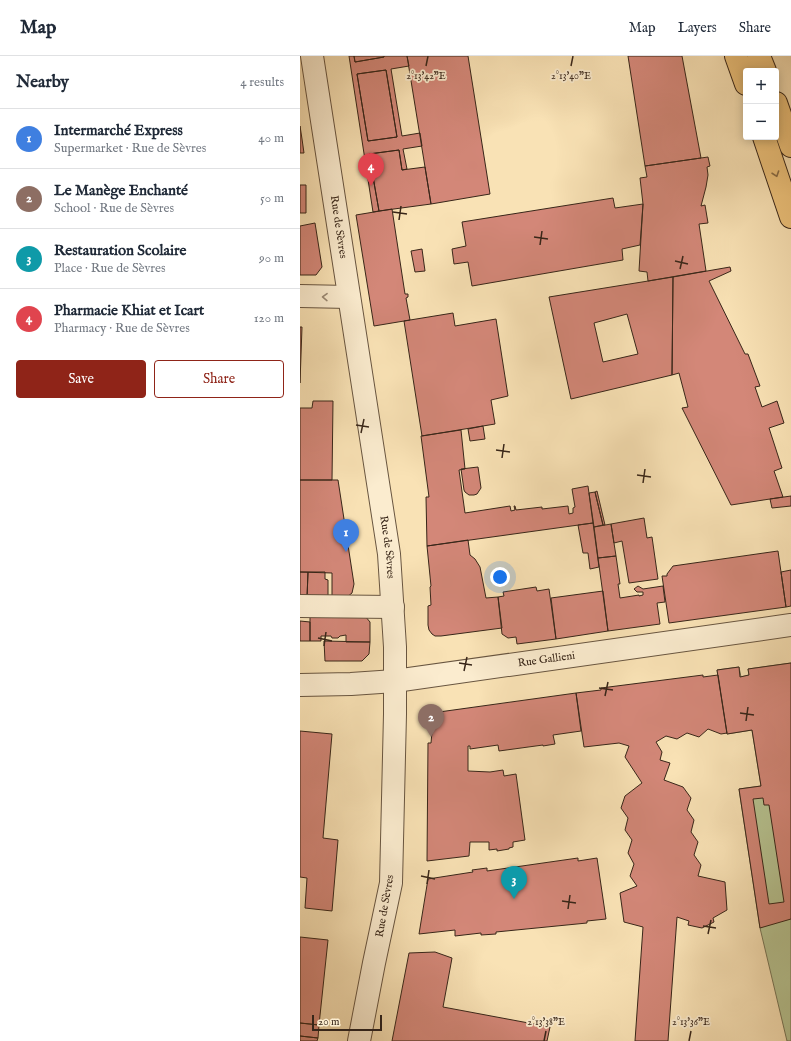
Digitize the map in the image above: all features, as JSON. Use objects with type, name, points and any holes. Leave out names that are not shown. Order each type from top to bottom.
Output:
[{"type":"main road","points":[[736,56],[743,76]]},
{"type":"main road","points":[[760,56],[764,68]]},
{"type":"main road","points":[[776,104],[791,146]]},
{"type":"main road","points":[[765,140],[791,217]]},
{"type":"street","name":"Rue de Sèvres","points":[[312,56],[389,554],[395,647],[391,883],[359,1041]]},
{"type":"street","points":[[300,296],[349,297]]},
{"type":"street","points":[[300,606],[392,607]]},
{"type":"street","name":"Rue Gallieni","points":[[300,685],[395,681],[791,625]]},
{"type":"green space","points":[[791,663],[791,1041],[787,1041],[760,928],[739,789],[761,786],[752,730],[727,734],[717,670],[739,667],[741,677],[749,675],[748,669]]},
{"type":"building","points":[[349,56],[354,56],[355,62],[384,56],[407,56],[409,66],[391,69],[402,136],[420,133],[422,146],[403,149],[407,169],[402,170],[399,150],[369,154],[379,211],[373,212]],"holes":[[[386,70],[397,137],[368,141],[357,74]]]},
{"type":"building","points":[[354,56],[384,56],[384,57],[355,62]]},
{"type":"building","points":[[407,56],[468,56],[490,194],[431,204]]},
{"type":"building","points":[[628,56],[682,56],[701,158],[645,166]]},
{"type":"building","points":[[386,70],[397,137],[368,141],[357,74]]},
{"type":"building","points":[[300,126],[302,139],[304,153],[300,153]]},
{"type":"building","points":[[399,150],[402,170],[425,167],[431,204],[379,211],[369,154]]},
{"type":"building","points":[[708,157],[710,166],[707,167],[708,175],[701,206],[705,205],[708,223],[699,224],[706,271],[648,281],[647,272],[639,271],[643,204],[640,178],[647,177],[645,166]]},
{"type":"building","points":[[300,185],[306,185],[306,213],[300,213]]},
{"type":"building","points":[[613,198],[615,208],[643,204],[640,245],[622,249],[623,260],[472,286],[468,262],[454,264],[452,249],[466,246],[462,222]]},
{"type":"building","points":[[392,209],[405,294],[408,294],[408,297],[406,298],[410,320],[374,326],[356,215]]},
{"type":"building","points":[[315,223],[322,267],[316,275],[300,275],[300,226]]},
{"type":"building","points":[[422,249],[425,271],[415,272],[411,251]]},
{"type":"building","points":[[730,267],[731,271],[709,281],[745,354],[748,354],[760,386],[755,387],[762,407],[777,401],[784,423],[769,428],[782,468],[774,471],[783,497],[731,505],[682,408],[688,407],[679,373],[672,375],[673,277]]},
{"type":"building","points":[[673,277],[672,375],[571,399],[549,297]],"holes":[[[627,314],[638,354],[603,362],[594,323]]]},
{"type":"building","points":[[453,313],[455,326],[496,319],[508,396],[491,400],[495,424],[422,436],[404,321]]},
{"type":"building","points":[[300,327],[302,327],[300,383]]},
{"type":"building","points":[[313,401],[333,401],[332,480],[300,480],[300,408],[312,408]]},
{"type":"building","points":[[483,426],[485,439],[470,441],[468,429]]},
{"type":"building","points":[[461,430],[465,469],[459,470],[465,513],[510,506],[511,511],[515,510],[514,506],[516,510],[568,506],[569,514],[573,513],[573,508],[575,507],[572,489],[588,486],[593,523],[427,546],[426,497],[429,497],[421,436]]},
{"type":"building","points":[[478,467],[481,488],[477,494],[469,495],[464,490],[461,469]]},
{"type":"building","points":[[300,480],[338,480],[354,584],[352,593],[347,597],[332,599],[332,573],[300,572]]},
{"type":"building","points":[[597,491],[605,525],[603,525],[595,492]]},
{"type":"building","points":[[595,492],[603,525],[594,527],[589,493]]},
{"type":"building","points":[[791,496],[791,506],[772,508],[770,499]]},
{"type":"building","points":[[644,518],[647,538],[652,537],[658,579],[629,583],[622,541],[614,543],[611,524]]},
{"type":"building","points":[[593,523],[599,567],[590,569],[588,553],[583,553],[578,525]]},
{"type":"building","points":[[611,524],[616,556],[598,558],[594,527]]},
{"type":"building","points":[[468,540],[470,555],[475,559],[480,567],[486,598],[498,597],[502,628],[435,636],[429,630],[428,625],[428,606],[431,605],[431,586],[427,546]]},
{"type":"building","points":[[778,551],[786,607],[669,623],[662,576],[667,576],[673,566]]},
{"type":"building","points":[[616,556],[620,584],[618,584],[620,598],[643,595],[643,592],[637,592],[634,589],[638,586],[643,589],[663,586],[665,602],[657,603],[660,624],[608,631],[598,558]]},
{"type":"building","points":[[791,570],[791,606],[786,607],[781,572]]},
{"type":"building","points":[[300,572],[308,572],[307,598],[300,598]]},
{"type":"building","points":[[308,572],[325,572],[325,579],[328,580],[328,598],[307,598]]},
{"type":"building","points":[[536,587],[537,591],[549,589],[556,639],[517,644],[516,637],[508,638],[502,634],[498,597],[504,596],[503,592]]},
{"type":"building","points":[[603,591],[608,631],[556,639],[551,598]]},
{"type":"building","points":[[310,615],[365,616],[370,622],[370,642],[346,642],[346,635],[338,638],[321,636],[321,641],[310,641]]},
{"type":"building","points":[[300,621],[310,622],[310,641],[300,641]]},
{"type":"building","points":[[324,641],[370,642],[369,654],[362,661],[325,661]]},
{"type":"building","points":[[791,663],[791,919],[760,928],[739,789],[761,786],[752,730],[727,734],[717,670],[739,667],[740,677],[749,675],[748,669]],"holes":[[[763,798],[764,805],[769,805],[784,902],[769,904],[753,799]]]},
{"type":"building","points":[[703,675],[703,677],[718,675],[727,733],[721,734],[708,729],[699,737],[687,733],[677,739],[666,736],[656,742],[662,752],[660,760],[670,763],[664,780],[683,787],[691,798],[687,810],[694,820],[691,832],[698,842],[694,855],[701,865],[698,876],[725,882],[727,910],[713,918],[714,922],[702,928],[688,925],[689,921],[677,917],[668,1041],[635,1041],[643,927],[624,922],[620,893],[637,886],[630,876],[634,864],[628,853],[632,840],[625,830],[628,818],[621,808],[625,796],[642,783],[625,757],[629,746],[619,743],[584,747],[576,693],[601,690],[601,688]]},
{"type":"building","points":[[576,693],[581,731],[553,735],[555,744],[499,751],[498,745],[470,749],[470,746],[468,746],[468,771],[490,772],[503,770],[504,776],[516,774],[525,840],[513,842],[513,847],[509,849],[497,851],[497,849],[489,850],[489,842],[470,842],[469,856],[427,861],[428,743],[431,743],[432,732],[440,722],[439,712]]},
{"type":"building","points":[[300,731],[332,734],[323,838],[338,840],[332,911],[305,908],[307,878],[300,877]]},
{"type":"building","points":[[578,858],[578,861],[597,858],[606,919],[587,921],[587,923],[496,932],[496,934],[481,935],[481,933],[455,936],[455,930],[419,934],[428,879],[473,872],[472,870],[487,868],[487,871]]},
{"type":"building","points":[[300,937],[328,940],[319,1025],[300,1023]]},
{"type":"building","points":[[435,952],[452,958],[443,1007],[550,1027],[547,1041],[392,1041],[409,953]]},
{"type":"building","points":[[300,1023],[319,1025],[318,1038],[300,1036]]},
{"type":"building","points":[[300,1036],[318,1038],[317,1041],[300,1041]]},
{"type":"place","name":"Pharmacie Khiat et Icart","points":[[371,186]]},
{"type":"place","name":"Intermarché Express","points":[[346,552]]},
{"type":"place","name":"Le Manège Enchanté","points":[[431,737]]},
{"type":"place","name":"Restauration Scolaire","points":[[514,899]]}]
